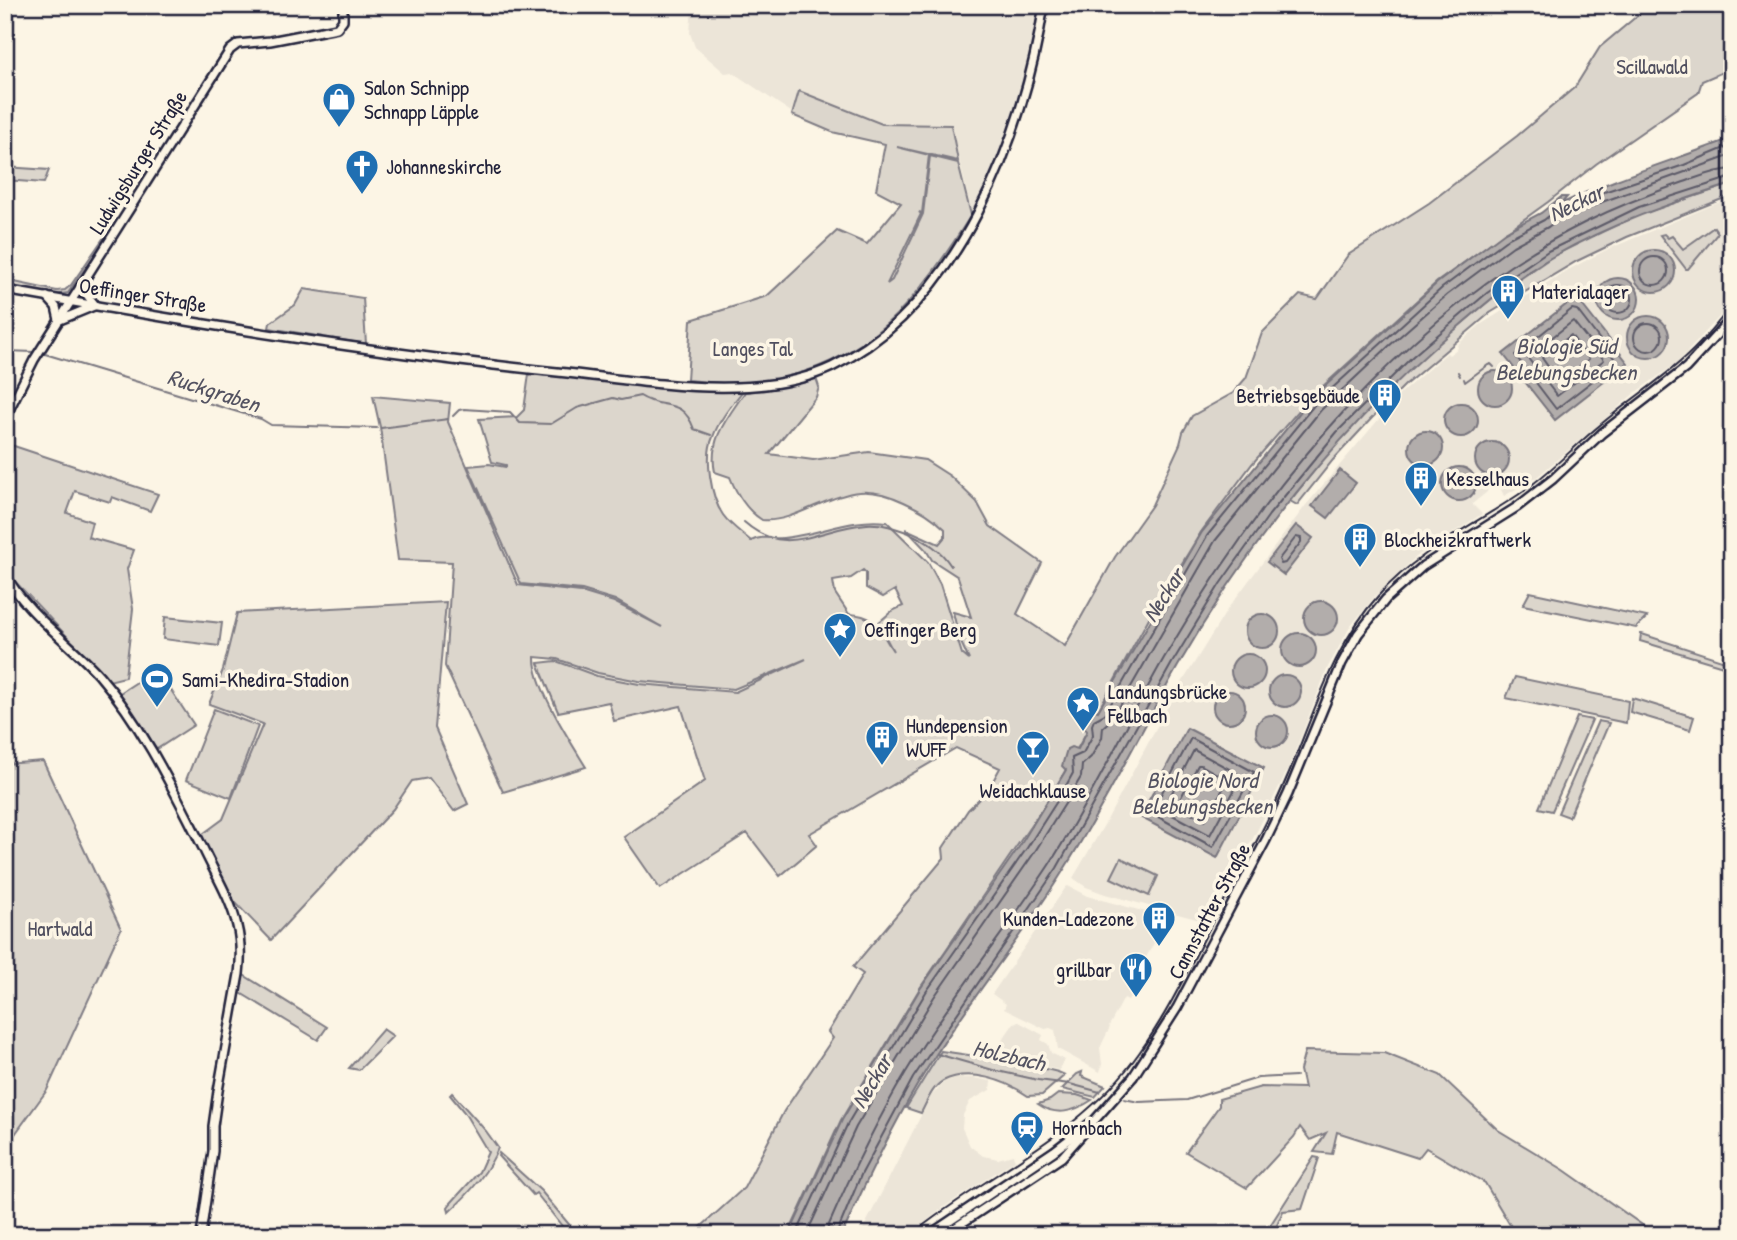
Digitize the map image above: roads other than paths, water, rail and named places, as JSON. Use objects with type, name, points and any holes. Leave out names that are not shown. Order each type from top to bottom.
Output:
[{"type":"main road","name":"Ludwigsburger Straße","points":[[5,425],[9,410],[34,360],[230,50],[238,44],[270,41],[337,28],[343,20],[343,5]]},
{"type":"main road","name":"Oeffinger Straße","points":[[5,290],[295,338],[526,369],[729,387],[767,385],[814,374],[864,348],[895,323],[939,273],[964,236],[984,201],[1012,137],[1028,86],[1044,5]]},
{"type":"main road","points":[[47,297],[55,307],[59,320],[95,305],[87,296],[83,282]]},
{"type":"main road","name":"Cannstatter Straße","points":[[1093,1122],[1055,1151],[947,1222],[952,1233],[1055,1163],[1077,1142],[1133,1077],[1177,1008],[1288,794],[1342,663],[1386,599],[1423,566],[1517,507],[1553,479],[1625,414],[1686,368],[1732,318]]},
{"type":"main road","points":[[5,574],[22,598],[87,662],[122,707],[170,784],[229,902],[237,926],[241,958],[221,1069],[213,1126],[214,1151],[201,1235]]},
{"type":"main road","points":[[929,1235],[947,1222]]},
{"type":"water","name":"Neckar","points":[[1732,138],[1732,184],[1619,224],[1541,263],[1480,308],[1416,365],[1339,443],[1269,528],[1207,619],[1063,871],[953,1028],[919,1082],[878,1157],[842,1235],[789,1235],[842,1120],[920,989],[1021,844],[1066,770],[1062,766],[1067,749],[1078,749],[1087,731],[1083,725],[1092,709],[1098,711],[1202,532],[1310,400],[1437,283],[1505,232],[1541,213],[1561,197],[1567,197],[1561,204],[1624,177]]},
{"type":"water","points":[[1654,250],[1669,256],[1675,271],[1669,286],[1654,292],[1639,286],[1633,271],[1639,256]]},
{"type":"water","points":[[1618,278],[1633,284],[1639,299],[1633,314],[1618,320],[1603,314],[1597,299],[1603,284]]},
{"type":"water","name":"Biologie Süd Belebungsbecken","points":[[1576,297],[1628,363],[1555,420],[1503,354]]},
{"type":"water","points":[[1648,316],[1663,322],[1669,337],[1663,352],[1648,358],[1633,352],[1627,337],[1633,322]]},
{"type":"water","points":[[1495,371],[1507,376],[1512,388],[1507,400],[1495,405],[1483,400],[1478,388],[1483,376]]},
{"type":"water","points":[[1461,403],[1473,408],[1478,420],[1473,432],[1461,437],[1449,432],[1444,420],[1449,408]]},
{"type":"water","points":[[1426,431],[1438,436],[1443,448],[1438,460],[1426,465],[1414,460],[1409,448],[1414,436]]},
{"type":"water","points":[[1492,442],[1504,447],[1509,459],[1504,471],[1492,476],[1480,471],[1475,459],[1480,447]]},
{"type":"water","points":[[1459,467],[1471,472],[1476,484],[1471,496],[1459,501],[1447,496],[1442,484],[1447,472]]},
{"type":"water","points":[[1340,470],[1356,483],[1328,518],[1312,506]]},
{"type":"water","points":[[1296,525],[1313,538],[1284,575],[1267,562]]},
{"type":"water","points":[[1321,601],[1333,606],[1338,618],[1333,630],[1321,635],[1309,630],[1304,618],[1309,606]]},
{"type":"water","points":[[1262,614],[1274,619],[1279,631],[1274,643],[1262,648],[1250,643],[1245,631],[1250,619]]},
{"type":"water","points":[[1299,633],[1311,638],[1316,650],[1311,662],[1299,667],[1287,662],[1282,650],[1287,638]]},
{"type":"water","points":[[1248,654],[1260,659],[1265,671],[1260,683],[1248,688],[1236,683],[1231,671],[1236,659]]},
{"type":"water","points":[[1285,675],[1296,680],[1301,691],[1296,702],[1285,707],[1274,702],[1269,691],[1274,680]]},
{"type":"water","points":[[1229,691],[1240,696],[1245,707],[1240,718],[1229,723],[1218,718],[1213,707],[1218,696]]},
{"type":"water","points":[[1272,715],[1283,720],[1288,731],[1283,742],[1272,747],[1261,742],[1256,731],[1261,720]]},
{"type":"water","name":"Biologie Nord Belebungsbecken","points":[[1187,728],[1264,768],[1217,858],[1140,817]]},
{"type":"waterway","name":"Ruckgraben","points":[[5,351],[35,352]]},
{"type":"waterway","name":"Ruckgraben","points":[[45,354],[261,419],[271,425],[377,428]]},
{"type":"waterway","points":[[1464,379],[1465,382],[1488,365],[1494,367]]},
{"type":"waterway","points":[[1458,372],[1460,376]]},
{"type":"waterway","name":"Ruckgraben","points":[[453,416],[464,409],[510,412],[520,423],[551,424],[577,408],[613,398],[621,400],[640,396],[678,408],[684,412],[694,429],[711,435]]},
{"type":"waterway","name":"Ruckgraben","points":[[381,428],[448,419]]},
{"type":"waterway","name":"Ruckgraben","points":[[744,522],[760,533],[775,539],[789,540],[850,526],[883,525],[909,533],[928,543],[938,550],[951,566]]},
{"type":"waterway","name":"Holzbach","points":[[937,1054],[993,1070],[1100,1092]]},
{"type":"waterway","name":"Holzbach","points":[[1124,1099],[1139,1102],[1187,1100],[1258,1078],[1296,1076]]},
{"type":"tram line","points":[[911,1235],[1090,1108],[1116,1082],[1139,1053],[1178,990],[1270,815],[1336,659],[1348,637],[1378,596],[1393,580],[1427,553],[1540,479],[1600,425],[1687,355],[1708,335],[1732,305]]},
{"type":"place","name":"Salon Schnipp Schnapp Läpple","points":[[339,129]]},
{"type":"place","name":"Johanneskirche","points":[[362,196]]},
{"type":"place","name":"Materialager","points":[[1508,321]]},
{"type":"place","name":"Betriebsgebäude","points":[[1385,425]]},
{"type":"place","name":"Kesselhaus","points":[[1421,508]]},
{"type":"place","name":"Blockheizkraftwerk","points":[[1360,569]]},
{"type":"place","name":"Oeffinger Berg","points":[[840,659]]},
{"type":"place","name":"Sami-Khedira-Stadion","points":[[157,709]]},
{"type":"place","name":"Landungsbrücke Fellbach","points":[[1083,733]]},
{"type":"place","name":"Hundepension WUFF","points":[[882,767]]},
{"type":"place","name":"Weidachklause","points":[[1033,777]]},
{"type":"place","name":"Kunden-Ladezone","points":[[1159,948]]},
{"type":"place","name":"grillbar","points":[[1136,999]]},
{"type":"place","name":"Hornbach","points":[[1027,1157]]},
{"type":"park label","name":"Scillawald","points":[[1652,66]]},
{"type":"park label","name":"Langes Tal","points":[[753,348]]},
{"type":"park label","name":"Hartwald","points":[[60,928]]}]
